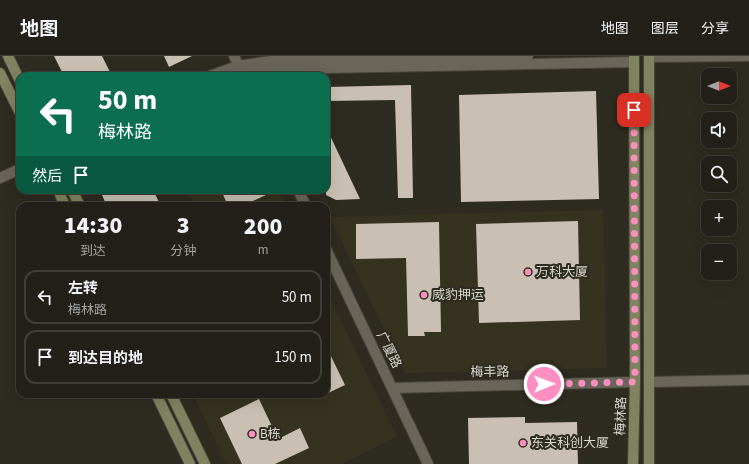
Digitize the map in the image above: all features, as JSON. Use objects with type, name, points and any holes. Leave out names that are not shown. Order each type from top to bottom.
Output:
[{"type":"main road","points":[[8,56],[16,73]]},
{"type":"main road","points":[[649,57],[649,464]]},
{"type":"main road","name":"梅林路","points":[[633,464],[635,382],[634,59]]},
{"type":"main road","points":[[0,73],[16,105]]},
{"type":"main road","points":[[158,398],[190,464]]},
{"type":"main road","points":[[173,398],[205,464]]},
{"type":"street","points":[[234,56],[241,71]]},
{"type":"street","points":[[241,71],[271,62],[528,56]]},
{"type":"street","points":[[649,57],[749,56]]},
{"type":"street","points":[[241,71],[634,59]]},
{"type":"street","points":[[0,178],[16,170]]},
{"type":"street","name":"广厦路","points":[[330,257],[428,464]]},
{"type":"street","points":[[649,382],[749,380]]},
{"type":"street","name":"梅丰路","points":[[393,388],[635,382]]},
{"type":"shaded area","points":[[188,194],[280,194],[284,202],[191,202]]},
{"type":"shaded area","name":"万科大厦","points":[[603,210],[607,368],[405,373],[330,217]]},
{"type":"shaded area","points":[[330,298],[397,437],[342,464],[226,464],[195,398],[330,398]]},
{"type":"building","points":[[54,56],[102,56],[110,72],[62,72]]},
{"type":"building","points":[[164,56],[192,56],[169,67]]},
{"type":"building","points":[[411,85],[413,198],[398,198],[395,100],[330,101],[330,87]]},
{"type":"building","points":[[596,91],[599,199],[461,202],[459,95]]},
{"type":"building","points":[[330,135],[360,199],[336,200],[326,195],[330,194]]},
{"type":"building","points":[[155,194],[159,202],[105,202],[102,195]]},
{"type":"building","points":[[223,194],[268,194],[251,202],[226,202]]},
{"type":"building","name":"万科大厦","points":[[578,221],[580,320],[479,323],[476,224]]},
{"type":"building","name":"威豹押运","points":[[439,222],[441,332],[424,332],[425,336],[408,336],[406,258],[356,259],[356,224]]},
{"type":"building","points":[[330,354],[345,385],[330,392]]},
{"type":"building","name":"B栋","points":[[259,399],[278,439],[300,428],[309,448],[275,464],[242,464],[220,418]]},
{"type":"building","name":"东关科创大厦","points":[[525,417],[525,423],[577,422],[578,464],[469,464],[468,418]]},
{"type":"place","name":"万科大厦","points":[[528,272]]},
{"type":"place","name":"威豹押运","points":[[424,295]]},
{"type":"place","name":"B栋","points":[[252,434]]},
{"type":"place","name":"东关科创大厦","points":[[523,443]]},
{"type":"route","points":[[544,384],[635,382],[634,110]]}]
